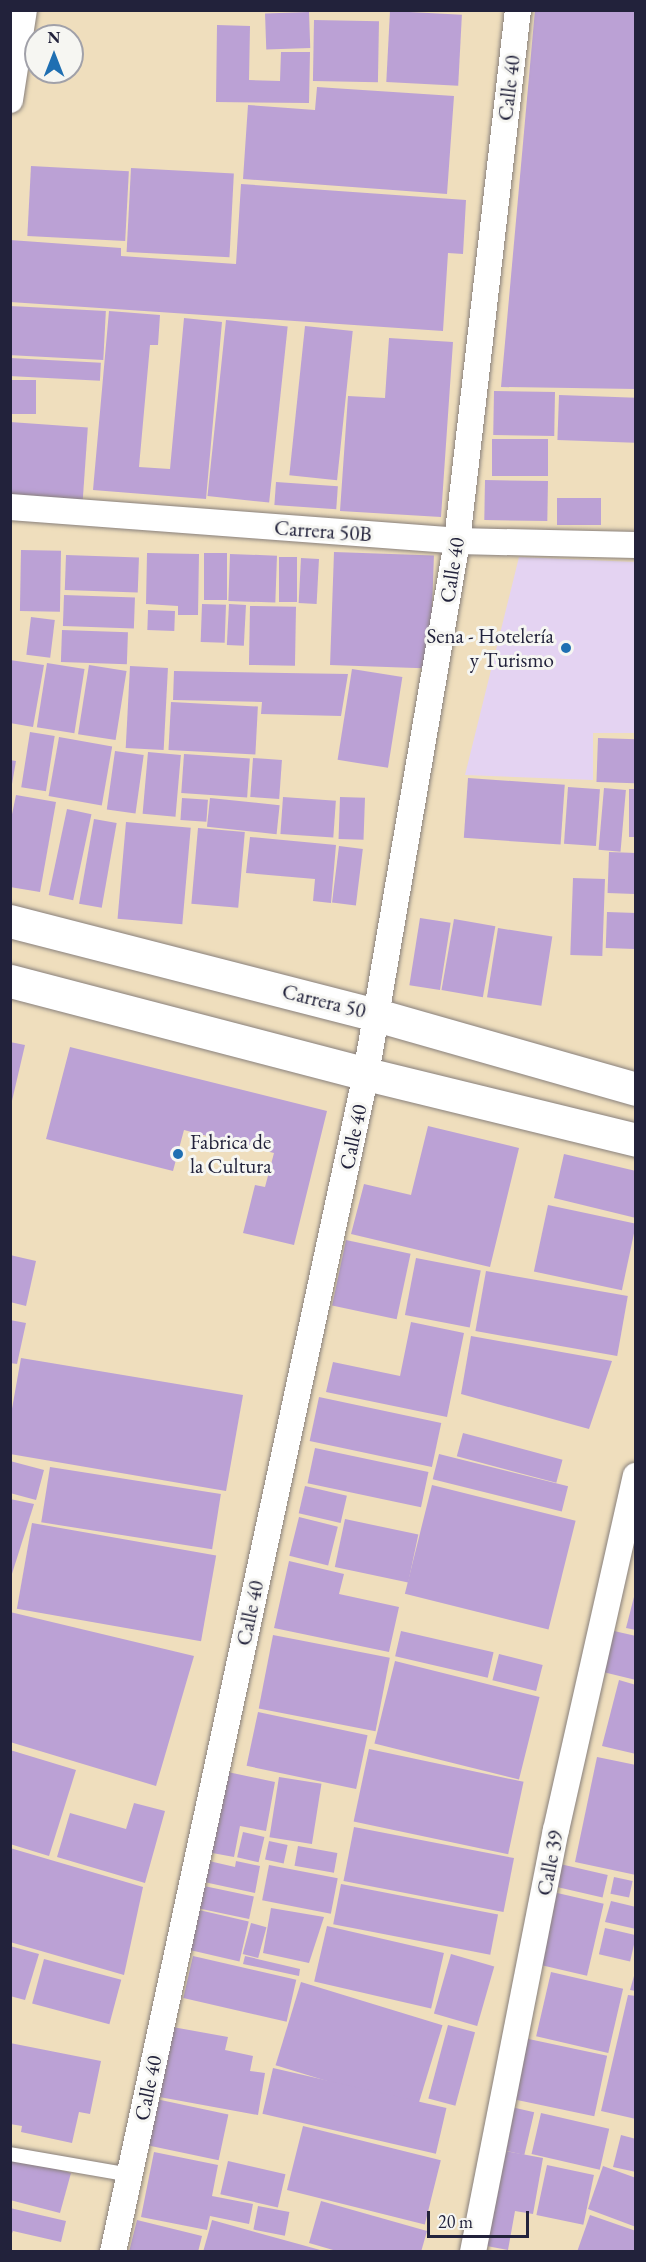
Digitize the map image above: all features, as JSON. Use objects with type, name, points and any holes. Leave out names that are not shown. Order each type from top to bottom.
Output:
[{"type":"street","points":[[10,100],[24,10]]},
{"type":"street","name":"Calle 40","points":[[113,2252],[366,1074],[457,541],[518,10]]},
{"type":"street","name":"Carrera 50B","points":[[10,507],[457,541],[636,546]]},
{"type":"street","name":"Carrera 50","points":[[10,921],[376,1015],[636,1089]]},
{"type":"street","points":[[10,981],[366,1074],[636,1140]]},
{"type":"street","name":"Calle 39","points":[[473,2252],[556,1830],[636,1476]]},
{"type":"lane","points":[[10,2154],[130,2175]]},
{"type":"shaded area","name":"Sena - Hotelería y Turismo","points":[[519,557],[635,562],[635,733],[593,733],[593,780],[465,775]]},
{"type":"building","points":[[535,10],[636,10],[636,389],[501,387]]},
{"type":"building","points":[[390,11],[462,15],[458,86],[386,82]]},
{"type":"building","points":[[309,12],[310,48],[266,50],[265,14]]},
{"type":"building","points":[[314,20],[379,21],[378,82],[313,81]]},
{"type":"building","points":[[217,25],[250,26],[249,80],[280,81],[281,52],[310,52],[309,103],[216,102]]},
{"type":"building","points":[[317,87],[454,96],[447,194],[243,179],[248,105],[315,110]]},
{"type":"building","points":[[31,166],[129,171],[125,241],[27,236]]},
{"type":"building","points":[[131,168],[234,173],[229,257],[127,252]]},
{"type":"building","points":[[241,184],[466,200],[463,254],[448,253],[443,331],[10,302],[10,240],[121,248],[121,256],[236,264]]},
{"type":"building","points":[[10,306],[106,311],[103,360],[10,355]]},
{"type":"building","points":[[109,311],[160,315],[158,345],[150,345],[139,467],[170,469],[184,318],[222,322],[206,499],[93,490]]},
{"type":"building","points":[[226,320],[288,326],[269,503],[207,496]]},
{"type":"building","points":[[305,326],[353,331],[337,480],[289,475]]},
{"type":"building","points":[[389,338],[453,342],[441,517],[340,511],[348,396],[385,398]]},
{"type":"building","points":[[10,358],[101,363],[100,381],[10,376]]},
{"type":"building","points":[[10,380],[36,380],[36,414],[10,414]]},
{"type":"building","points":[[494,391],[555,392],[554,436],[493,435]]},
{"type":"building","points":[[559,395],[636,398],[634,443],[557,440]]},
{"type":"building","points":[[10,422],[88,427],[82,505],[10,500]]},
{"type":"building","points":[[492,439],[548,439],[548,476],[492,476]]},
{"type":"building","points":[[485,480],[548,481],[547,521],[484,520]]},
{"type":"building","points":[[276,482],[338,486],[336,509],[274,505]]},
{"type":"building","points":[[557,498],[601,498],[601,525],[557,525]]},
{"type":"building","points":[[21,550],[61,551],[60,612],[20,611]]},
{"type":"building","points":[[334,552],[434,555],[430,668],[330,665]]},
{"type":"building","points":[[147,553],[199,554],[198,615],[178,615],[178,606],[146,604]]},
{"type":"building","points":[[204,553],[227,553],[227,600],[204,600]]},
{"type":"building","points":[[230,554],[277,556],[275,603],[228,601]]},
{"type":"building","points":[[66,555],[139,558],[138,593],[65,590]]},
{"type":"building","points":[[279,557],[297,557],[297,602],[279,602]]},
{"type":"building","points":[[301,558],[319,559],[317,604],[299,603]]},
{"type":"building","points":[[64,595],[135,597],[134,628],[63,626]]},
{"type":"building","points":[[202,604],[226,605],[225,643],[201,642]]},
{"type":"building","points":[[229,604],[246,605],[244,646],[227,645]]},
{"type":"building","points":[[250,606],[296,607],[295,666],[249,665]]},
{"type":"building","points":[[148,610],[175,611],[174,631],[147,630]]},
{"type":"building","points":[[31,617],[55,620],[50,658],[26,655]]},
{"type":"building","points":[[62,630],[128,632],[127,664],[61,662]]},
{"type":"building","points":[[10,660],[44,665],[33,727],[10,723]]},
{"type":"building","points":[[47,663],[85,669],[74,733],[37,727]]},
{"type":"building","points":[[89,665],[127,671],[116,740],[78,734]]},
{"type":"building","points":[[130,666],[168,668],[164,750],[126,748]]},
{"type":"building","points":[[352,669],[402,677],[388,768],[338,760]]},
{"type":"building","points":[[174,671],[348,674],[341,716],[261,714],[262,702],[173,700]]},
{"type":"building","points":[[171,702],[258,707],[255,754],[168,750]]},
{"type":"building","points":[[30,732],[55,736],[46,791],[21,787]]},
{"type":"building","points":[[59,737],[112,746],[102,805],[49,796]]},
{"type":"building","points":[[598,738],[636,739],[634,783],[596,782]]},
{"type":"building","points":[[115,751],[144,755],[136,813],[107,809]]},
{"type":"building","points":[[148,752],[181,755],[175,817],[143,814]]},
{"type":"building","points":[[184,754],[250,759],[247,798],[181,793]]},
{"type":"building","points":[[253,758],[282,760],[279,799],[250,797]]},
{"type":"building","points":[[10,760],[16,761],[12,784],[10,784]]},
{"type":"building","points":[[468,778],[565,785],[561,845],[464,838]]},
{"type":"building","points":[[568,787],[600,789],[596,846],[564,844]]},
{"type":"building","points":[[604,788],[626,790],[621,852],[599,850]]},
{"type":"building","points":[[629,789],[636,789],[636,837],[629,837]]},
{"type":"building","points":[[16,795],[56,802],[40,892],[10,887],[10,824]]},
{"type":"building","points":[[283,797],[336,801],[333,838],[280,834]]},
{"type":"building","points":[[340,797],[365,798],[364,840],[339,839]]},
{"type":"building","points":[[182,798],[208,800],[206,822],[180,820]]},
{"type":"building","points":[[210,798],[280,805],[277,834],[207,827]]},
{"type":"building","points":[[67,809],[91,814],[73,900],[49,895]]},
{"type":"building","points":[[94,819],[117,823],[102,908],[79,904]]},
{"type":"building","points":[[126,822],[191,828],[182,924],[118,919]]},
{"type":"building","points":[[198,828],[245,832],[238,908],[191,904]]},
{"type":"building","points":[[250,837],[336,845],[331,903],[313,901],[315,879],[246,873]]},
{"type":"building","points":[[339,846],[363,849],[356,905],[332,903]]},
{"type":"building","points":[[609,852],[636,853],[635,894],[608,893]]},
{"type":"building","points":[[573,878],[605,879],[602,956],[570,955]]},
{"type":"building","points":[[607,912],[636,913],[635,949],[606,948]]},
{"type":"building","points":[[420,918],[451,923],[440,990],[409,985]]},
{"type":"building","points":[[454,919],[495,926],[483,997],[441,990]]},
{"type":"building","points":[[498,928],[552,937],[541,1006],[487,997]]},
{"type":"building","points":[[10,1042],[25,1045],[11,1105],[10,1105]]},
{"type":"building","points":[[70,1047],[327,1111],[294,1245],[243,1233],[255,1185],[265,1187],[274,1153],[184,1130],[173,1171],[46,1139]]},
{"type":"building","points":[[428,1126],[519,1148],[490,1267],[351,1234],[364,1184],[411,1195]]},
{"type":"building","points":[[564,1154],[636,1171],[636,1218],[554,1198]]},
{"type":"building","points":[[548,1205],[636,1224],[622,1290],[534,1272]]},
{"type":"building","points":[[346,1240],[411,1254],[397,1319],[332,1306]]},
{"type":"building","points":[[10,1255],[36,1261],[26,1306],[10,1302]]},
{"type":"building","points":[[416,1258],[481,1271],[470,1328],[405,1315]]},
{"type":"building","points":[[486,1271],[628,1296],[617,1356],[475,1331]]},
{"type":"building","points":[[10,1320],[26,1323],[17,1364],[10,1363]]},
{"type":"building","points":[[411,1322],[464,1333],[447,1417],[326,1392],[333,1362],[400,1376]]},
{"type":"building","points":[[471,1336],[612,1361],[589,1429],[461,1394]]},
{"type":"building","points":[[21,1358],[243,1395],[226,1491],[10,1454],[10,1420]]},
{"type":"building","points":[[319,1397],[441,1423],[432,1467],[310,1441]]},
{"type":"building","points":[[463,1433],[562,1460],[556,1483],[457,1456]]},
{"type":"building","points":[[315,1448],[428,1472],[421,1507],[308,1483]]},
{"type":"building","points":[[439,1454],[568,1486],[562,1511],[433,1479]]},
{"type":"building","points":[[10,1461],[44,1470],[36,1500],[10,1493]]},
{"type":"building","points":[[50,1467],[221,1494],[212,1549],[41,1522]]},
{"type":"building","points":[[432,1485],[576,1521],[549,1629],[405,1594]]},
{"type":"building","points":[[305,1486],[347,1496],[341,1523],[299,1513]]},
{"type":"building","points":[[10,1499],[34,1504],[11,1577],[10,1577]]},
{"type":"building","points":[[299,1517],[338,1527],[328,1565],[289,1556]]},
{"type":"building","points":[[345,1519],[418,1535],[408,1583],[335,1567]]},
{"type":"building","points":[[32,1523],[216,1555],[201,1641],[17,1609]]},
{"type":"building","points":[[289,1561],[344,1574],[339,1594],[399,1607],[389,1652],[274,1628]]},
{"type":"building","points":[[636,1593],[636,1630],[626,1628]]},
{"type":"building","points":[[10,1612],[194,1656],[156,1786],[10,1742]]},
{"type":"building","points":[[401,1631],[494,1652],[488,1678],[395,1656]]},
{"type":"building","points":[[614,1631],[636,1636],[636,1680],[603,1672]]},
{"type":"building","points":[[273,1635],[390,1658],[376,1731],[259,1709]]},
{"type":"building","points":[[499,1654],[543,1665],[536,1691],[492,1680]]},
{"type":"building","points":[[395,1661],[540,1697],[519,1780],[374,1743]]},
{"type":"building","points":[[619,1680],[636,1685],[636,1754],[602,1746]]},
{"type":"building","points":[[258,1712],[368,1735],[356,1789],[247,1766]]},
{"type":"building","points":[[369,1749],[524,1782],[508,1854],[354,1821]]},
{"type":"building","points":[[10,1750],[76,1770],[49,1856],[10,1844]]},
{"type":"building","points":[[597,1757],[636,1765],[636,1875],[575,1862]]},
{"type":"building","points":[[223,1771],[275,1782],[266,1831],[240,1826],[234,1857],[207,1852]]},
{"type":"building","points":[[279,1777],[321,1784],[312,1844],[269,1837]]},
{"type":"building","points":[[134,1803],[165,1811],[145,1883],[57,1857],[70,1813],[126,1829]]},
{"type":"building","points":[[354,1827],[514,1858],[504,1912],[344,1881]]},
{"type":"building","points":[[243,1832],[264,1837],[259,1862],[237,1857]]},
{"type":"building","points":[[269,1841],[288,1845],[284,1864],[265,1860]]},
{"type":"building","points":[[298,1846],[337,1853],[334,1873],[295,1866]]},
{"type":"building","points":[[10,1848],[143,1887],[124,1975],[10,1942]]},
{"type":"building","points":[[209,1861],[235,1867],[236,1861],[260,1866],[255,1893],[204,1882]]},
{"type":"building","points":[[560,1864],[608,1875],[603,1897],[555,1886]]},
{"type":"building","points":[[269,1865],[338,1878],[331,1914],[262,1900]]},
{"type":"building","points":[[614,1877],[633,1881],[629,1898],[610,1894]]},
{"type":"building","points":[[341,1884],[498,1915],[490,1955],[333,1924]]},
{"type":"building","points":[[204,1886],[254,1897],[249,1919],[199,1908]]},
{"type":"building","points":[[553,1892],[604,1904],[587,1976],[536,1964]]},
{"type":"building","points":[[611,1901],[636,1907],[636,1929],[605,1922]]},
{"type":"building","points":[[271,1908],[324,1917],[309,1963],[263,1953]]},
{"type":"building","points":[[199,1910],[249,1921],[239,1961],[190,1950]]},
{"type":"building","points":[[251,1923],[266,1927],[258,1958],[243,1954]]},
{"type":"building","points":[[327,1926],[444,1953],[431,2009],[314,1982]]},
{"type":"building","points":[[605,1928],[636,1935],[630,1962],[599,1954]]},
{"type":"building","points":[[10,1946],[39,1954],[25,2000],[10,1996]]},
{"type":"building","points":[[451,1954],[494,1966],[477,2026],[434,2014]]},
{"type":"building","points":[[193,1956],[296,1980],[287,2022],[183,1998]]},
{"type":"building","points":[[245,1956],[300,1969],[299,1976],[243,1964]]},
{"type":"building","points":[[44,1959],[121,1980],[109,2024],[32,2003]]},
{"type":"building","points":[[636,1969],[636,1991],[630,1990]]},
{"type":"building","points":[[551,1972],[623,1989],[608,2053],[536,2036]]},
{"type":"building","points":[[301,1982],[443,2025],[417,2108],[276,2065]]},
{"type":"building","points":[[628,1995],[636,1996],[636,2119],[601,2111]]},
{"type":"building","points":[[448,2025],[475,2032],[455,2106],[428,2098]]},
{"type":"building","points":[[167,2026],[228,2037],[225,2050],[253,2056],[250,2071],[265,2073],[258,2115],[154,2096]]},
{"type":"building","points":[[524,2038],[607,2056],[594,2116],[511,2099]]},
{"type":"building","points":[[10,2043],[101,2061],[90,2114],[79,2112],[72,2143],[21,2132],[22,2126],[10,2124]]},
{"type":"building","points":[[273,2068],[446,2108],[436,2154],[262,2114]]},
{"type":"building","points":[[156,2099],[228,2114],[219,2160],[146,2145]]},
{"type":"building","points":[[503,2105],[534,2112],[524,2155],[493,2148]]},
{"type":"building","points":[[541,2113],[609,2129],[600,2170],[532,2154]]},
{"type":"building","points":[[303,2126],[441,2160],[425,2224],[287,2190]]},
{"type":"building","points":[[621,2135],[636,2139],[636,2172],[613,2167]]},
{"type":"building","points":[[494,2149],[543,2158],[533,2214],[515,2211],[508,2250],[476,2244]]},
{"type":"building","points":[[154,2152],[218,2165],[212,2196],[253,2204],[249,2224],[210,2216],[207,2230],[141,2217]]},
{"type":"building","points":[[10,2157],[71,2173],[60,2213],[10,2200]]},
{"type":"building","points":[[228,2161],[285,2174],[278,2207],[220,2194]]},
{"type":"building","points":[[547,2165],[594,2175],[583,2225],[536,2215]]},
{"type":"building","points":[[603,2166],[636,2178],[636,2227],[588,2209]]},
{"type":"building","points":[[321,2201],[427,2231],[421,2252],[340,2252],[309,2243]]},
{"type":"building","points":[[258,2206],[289,2212],[285,2236],[253,2230]]},
{"type":"building","points":[[10,2208],[66,2221],[61,2242],[13,2231],[10,2238]]},
{"type":"building","points":[[590,2215],[636,2231],[636,2252],[577,2252]]},
{"type":"building","points":[[137,2220],[202,2236],[198,2252],[129,2252]]},
{"type":"building","points":[[212,2220],[324,2251],[324,2252],[203,2252]]},
{"type":"place","name":"Sena - Hotelería y Turismo","points":[[566,648]]},
{"type":"place","name":"Fabrica de la Cultura","points":[[178,1154]]}]
